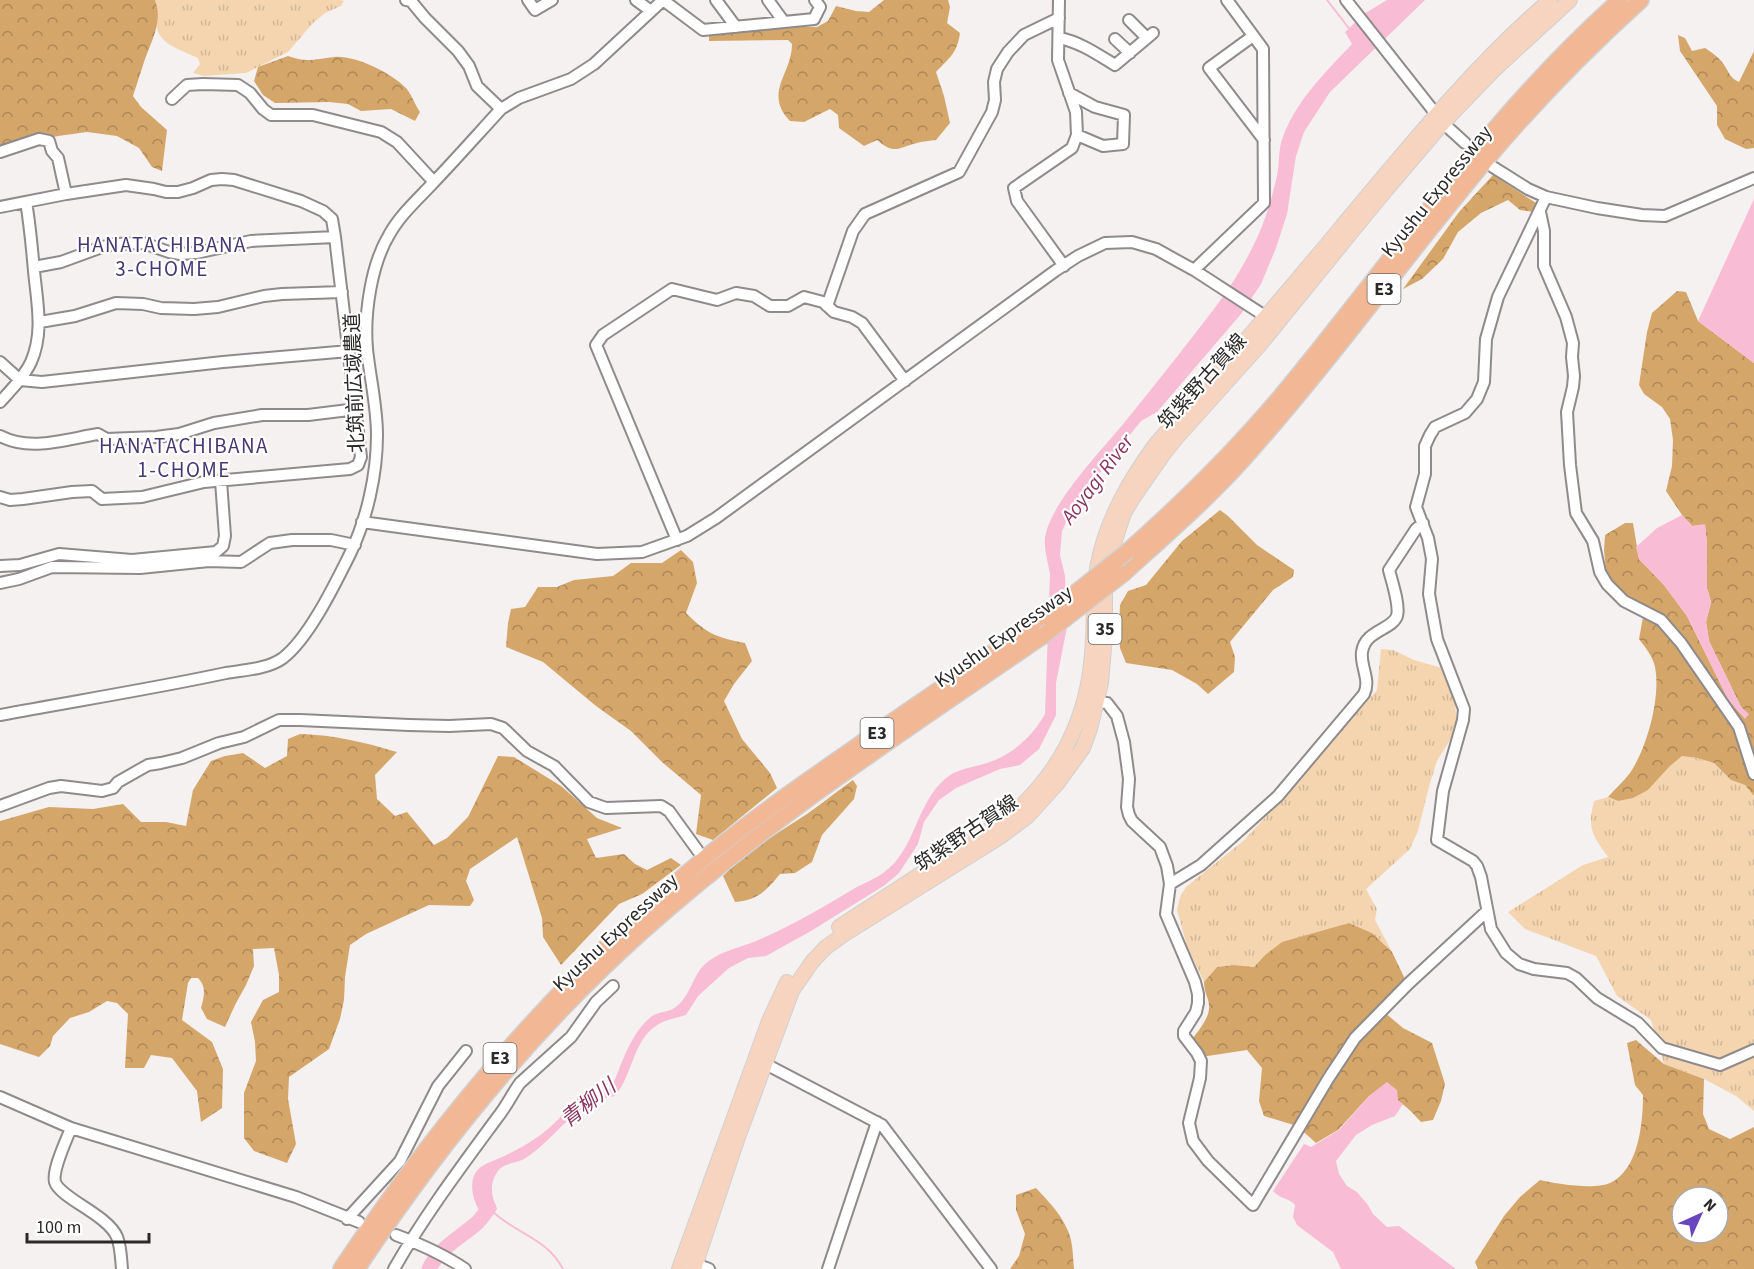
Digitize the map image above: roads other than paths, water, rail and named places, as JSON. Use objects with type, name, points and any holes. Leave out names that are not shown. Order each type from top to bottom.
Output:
[{"type":"highway","name":"Kyushu Expressway","points":[[357,1269],[401,1205],[481,1101],[538,1035],[643,930],[711,856],[765,812],[833,763],[1045,617],[1128,552],[1191,493],[1279,398],[1490,134],[1550,69],[1620,0]]},
{"type":"highway","name":"Kyushu Expressway","points":[[711,856],[842,773],[1044,635],[1123,574],[1189,514],[1245,457],[1329,358],[1497,148],[1559,79],[1641,0]]},
{"type":"highway","name":"Kyushu Expressway","points":[[341,1269],[391,1194],[426,1147],[529,1024],[638,916],[693,878]]},
{"type":"main road","name":"筑紫野古賀線","points":[[760,1062],[769,1021],[787,983],[810,951],[824,937],[1011,816],[1030,800],[1046,781],[1062,756],[1085,702],[1092,652],[1093,589],[1102,545],[1110,521],[1139,468],[1155,445],[1272,320],[1376,202],[1482,65],[1550,0]]},
{"type":"main road","name":"筑紫野古賀線","points":[[1440,119],[1570,0]]},
{"type":"main road","name":"筑紫野古賀線","points":[[692,1266],[760,1062],[792,991],[812,962],[825,948],[843,935],[979,851],[1028,816],[1057,784],[1083,748],[1098,702],[1105,636],[1105,582],[1110,556],[1124,513],[1165,452],[1272,320]]},
{"type":"street","points":[[406,0],[411,1],[458,51],[469,66],[477,86],[501,109]]},
{"type":"street","points":[[528,0],[535,10],[552,0]]},
{"type":"street","points":[[636,0],[651,12]]},
{"type":"street","points":[[663,0],[704,30],[814,19],[820,7],[814,0]]},
{"type":"street","name":"北筑前広域農道","points":[[0,715],[165,687],[264,666],[282,659],[296,645],[318,612],[355,544],[371,490],[377,435],[366,322],[373,279],[389,234],[415,202],[501,109],[519,99],[571,79],[594,64],[663,0]]},
{"type":"street","points":[[716,0],[736,27]]},
{"type":"street","points":[[768,0],[784,22]]},
{"type":"street","points":[[1059,0],[1058,60],[1076,112],[1077,135],[1072,148],[1014,188],[1017,201],[1064,266]]},
{"type":"street","points":[[1194,270],[1264,203],[1263,49],[1227,0]]},
{"type":"street","points":[[1346,0],[1440,119],[1465,143]]},
{"type":"street","points":[[827,306],[858,222],[865,214],[959,172],[992,112],[997,69],[1008,52],[1024,34],[1059,18]]},
{"type":"street","points":[[1059,38],[1084,46],[1115,65],[1150,36],[1130,20]]},
{"type":"street","points":[[1253,36],[1209,68],[1264,140]]},
{"type":"street","points":[[1115,39],[1130,53]]},
{"type":"street","points":[[172,99],[188,86],[238,85],[250,93],[271,115],[313,115],[381,132],[397,142],[434,182]]},
{"type":"street","points":[[1069,93],[1095,107],[1124,115],[1123,144],[1103,146],[1077,135]]},
{"type":"street","points":[[0,153],[39,138],[50,141],[52,151],[58,158],[66,195]]},
{"type":"street","points":[[1493,167],[1528,189],[1546,197],[1597,208],[1665,216],[1754,178]]},
{"type":"street","points":[[0,207],[126,185],[177,192],[211,180],[222,179],[234,180],[301,201],[323,211],[332,219],[335,237],[362,457],[358,465],[350,469],[204,482],[142,497],[102,499],[92,491],[10,500],[0,496]]},
{"type":"street","points":[[1546,197],[1498,297],[1486,339],[1484,382],[1477,399],[1465,413],[1435,427],[1425,446],[1425,474],[1416,507],[1423,523],[1432,559],[1429,594],[1437,639],[1464,709],[1443,790],[1437,840],[1473,861],[1477,866],[1491,929],[1506,953],[1519,964],[1534,969],[1567,973],[1576,978],[1597,998],[1638,1023],[1662,1048],[1720,1065],[1754,1050]]},
{"type":"street","points":[[0,402],[20,380],[31,362],[38,340],[40,322],[26,202]]},
{"type":"street","points":[[1540,212],[1544,231],[1544,266],[1566,317],[1574,343],[1573,387],[1567,412],[1576,513],[1593,541],[1600,572],[1607,584],[1624,600],[1661,620],[1690,653],[1739,727],[1754,774]]},
{"type":"street","points":[[34,267],[61,262],[116,244],[144,243],[169,252],[188,254],[251,241],[335,237]]},
{"type":"street","points":[[362,522],[597,554],[642,552],[687,536],[716,518],[1078,256],[1105,243],[1132,242],[1156,249],[1194,270],[1272,320]]},
{"type":"street","points":[[676,540],[596,345],[603,335],[672,289],[717,300],[736,293],[754,296],[770,306],[788,306],[804,297],[824,302],[834,312],[852,317],[862,324],[904,381]]},
{"type":"street","points":[[40,322],[75,316],[116,303],[143,303],[161,308],[195,309],[218,307],[264,296],[342,292]]},
{"type":"street","points":[[0,362],[20,380],[42,382],[349,351]]},
{"type":"street","points":[[0,436],[21,444],[36,444],[98,434],[107,439],[156,437],[179,434],[214,423],[262,415],[308,415],[357,409]]},
{"type":"street","points":[[0,566],[20,566],[59,554],[132,560],[216,552],[223,546],[225,536],[221,482]]},
{"type":"street","points":[[1170,885],[1201,865],[1278,796],[1364,694],[1367,688],[1361,655],[1364,644],[1372,635],[1394,621],[1398,614],[1389,570],[1416,529],[1423,523]]},
{"type":"street","points":[[0,583],[52,567],[140,568],[209,561],[241,562],[270,543],[292,540],[331,540],[355,544]]},
{"type":"street","points":[[26,564],[32,574]]},
{"type":"street","points":[[1098,702],[1107,703],[1117,716],[1124,742],[1129,779],[1127,807],[1129,814],[1132,821],[1160,847],[1167,866],[1170,885],[1166,914],[1198,994],[1196,1012],[1184,1031],[1184,1036],[1201,1061],[1200,1078],[1189,1123],[1193,1141],[1208,1161],[1253,1205],[1355,1038],[1408,984],[1486,912]]},
{"type":"street","points":[[0,806],[49,788],[61,786],[102,791],[113,788],[118,782],[148,765],[182,758],[219,743],[244,737],[279,720],[409,726],[491,724],[503,729],[527,751],[554,766],[589,802],[606,808],[661,806],[669,811],[711,856]]},
{"type":"street","points":[[394,1269],[410,1241],[520,1083],[571,1037],[596,1002],[613,986]]},
{"type":"street","points":[[347,1219],[400,1161],[438,1086],[466,1051]]},
{"type":"street","points":[[760,1062],[882,1125],[991,1269]]},
{"type":"street","points":[[0,1097],[71,1128],[296,1197],[359,1222]]},
{"type":"street","points":[[828,1269],[877,1122]]},
{"type":"street","points":[[71,1128],[55,1172],[55,1183],[63,1192],[100,1218],[116,1235],[122,1269]]},
{"type":"street","points":[[396,1235],[451,1259],[465,1269]]},
{"type":"water","points":[[1387,0],[1425,0],[1330,92],[1304,132],[1296,156],[1287,214],[1261,284],[1241,314],[1157,412],[1141,421],[1074,505],[1062,531],[1060,555],[1065,576],[1067,627],[1056,683],[1056,715],[1039,749],[1020,765],[1000,769],[956,788],[939,800],[924,822],[918,844],[899,873],[885,885],[766,956],[748,958],[729,968],[698,996],[686,1015],[662,1022],[650,1030],[638,1047],[626,1078],[615,1096],[597,1100],[566,1122],[533,1153],[498,1170],[492,1187],[497,1209],[485,1218],[475,1202],[472,1190],[473,1177],[476,1172],[485,1164],[520,1148],[542,1134],[582,1093],[607,1090],[612,1087],[638,1030],[652,1016],[675,1008],[705,964],[725,952],[787,927],[883,873],[902,852],[927,801],[945,779],[960,771],[1005,755],[1028,738],[1040,722],[1045,714],[1050,574],[1045,538],[1056,509],[1078,478],[1160,379],[1235,279],[1264,222],[1277,178],[1281,143],[1293,115],[1311,89],[1352,44],[1345,32],[1364,14]]},
{"type":"water","points":[[1754,199],[1754,363],[1698,321]]},
{"type":"water","points":[[1682,515],[1692,526],[1705,524],[1707,588],[1711,602],[1706,622],[1709,641],[1741,707],[1749,714],[1745,719],[1729,701],[1687,616],[1664,585],[1639,559],[1636,547],[1657,528]]},
{"type":"water","points":[[1387,1082],[1397,1090],[1398,1100],[1403,1104],[1395,1116],[1372,1125],[1356,1135],[1336,1161],[1339,1174],[1347,1186],[1357,1192],[1373,1214],[1387,1227],[1399,1226],[1456,1269],[1341,1269],[1333,1252],[1297,1225],[1293,1217],[1295,1205],[1273,1191],[1304,1144],[1311,1147],[1339,1130],[1370,1095]]},
{"type":"waterway","points":[[1327,0],[1351,31]]},
{"type":"waterway","name":"青柳川","points":[[429,1269],[444,1249],[482,1218],[489,1208],[483,1201]]},
{"type":"waterway","points":[[492,1211],[549,1250],[563,1269]]},
{"type":"district","name":"HANATACHIBANA 3-CHOME","points":[[162,257]]},
{"type":"district","name":"HANATACHIBANA 1-CHOME","points":[[184,458]]},
{"type":"water label","name":"Aoyagi River","points":[[1097,479]]}]
